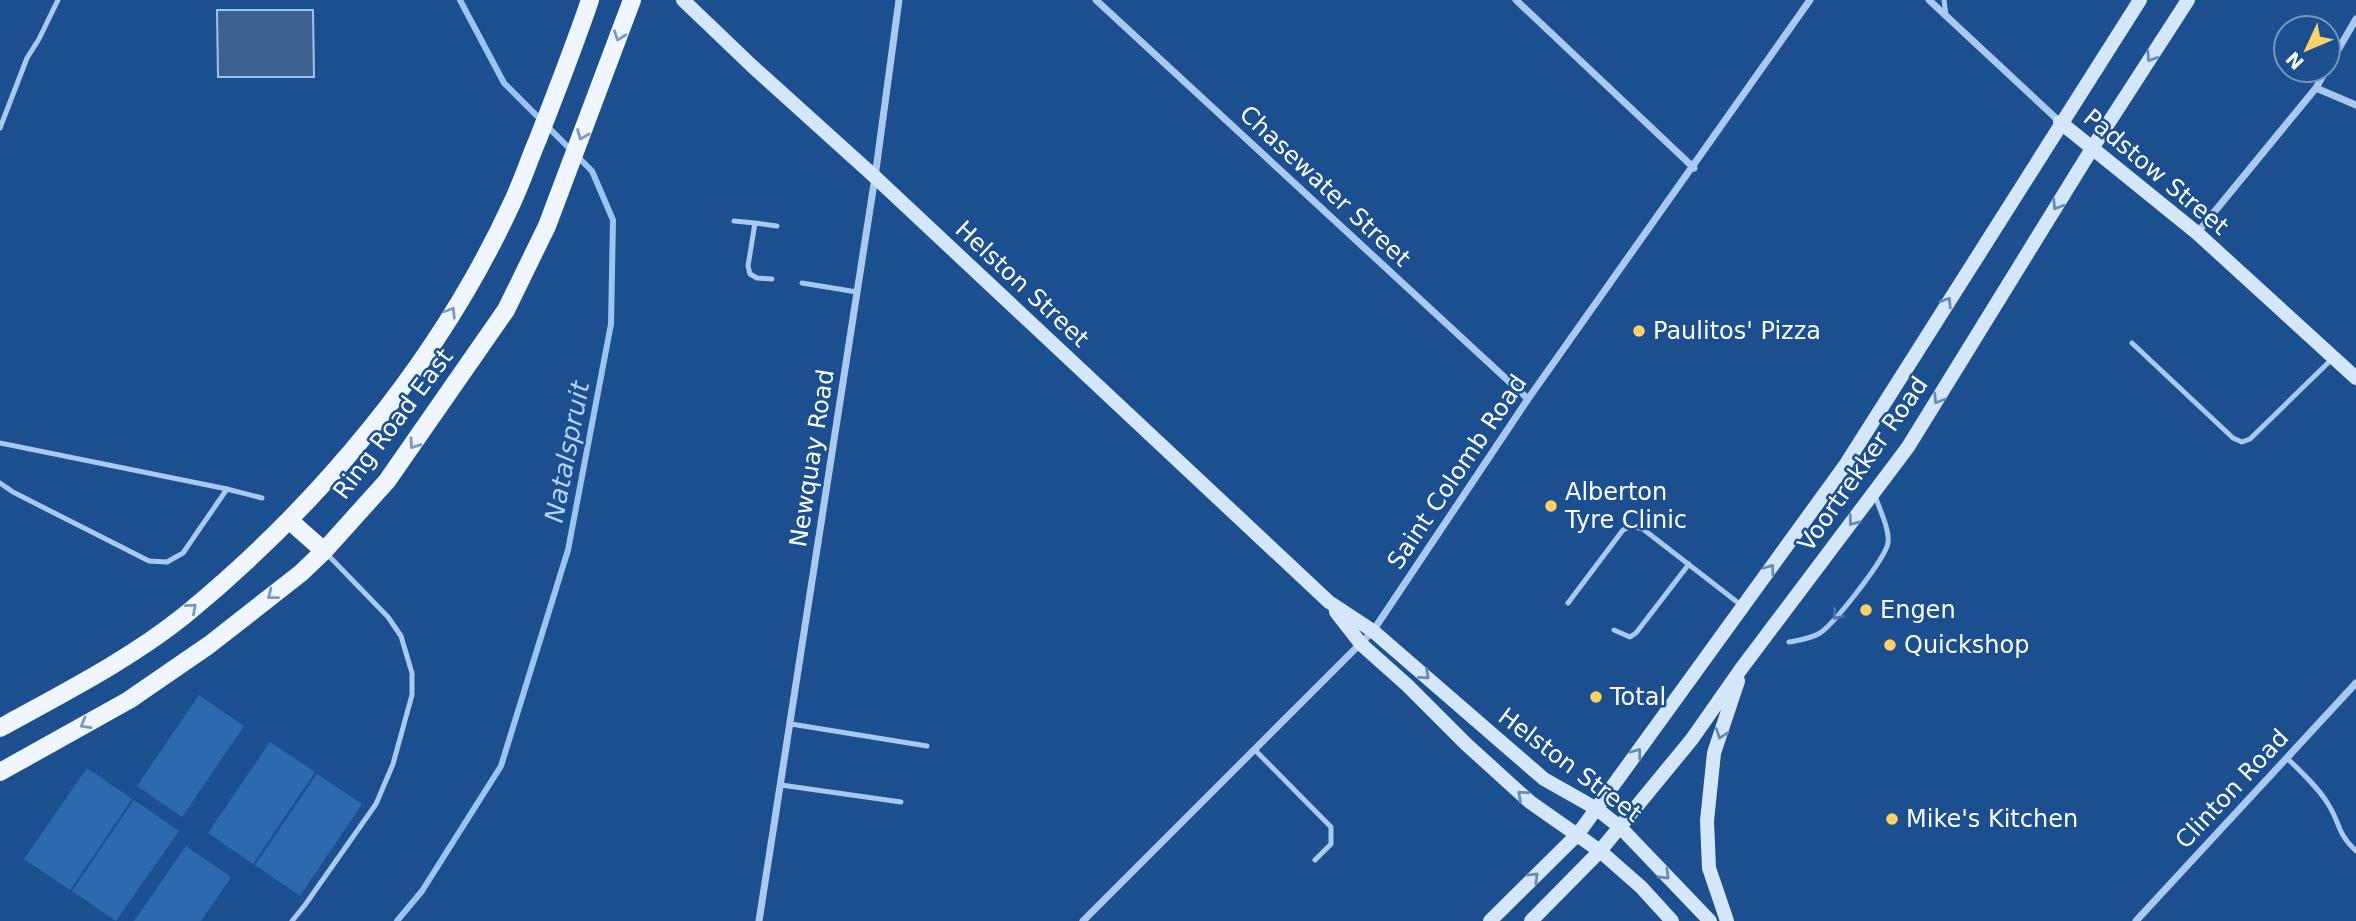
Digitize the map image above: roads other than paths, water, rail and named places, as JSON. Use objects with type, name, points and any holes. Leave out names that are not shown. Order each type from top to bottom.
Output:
[{"type":"main road","name":"Ring Road East","points":[[0,728],[109,668],[184,616],[289,520],[357,447],[420,362],[470,283],[512,203],[590,0]]},
{"type":"main road","name":"Ring Road East","points":[[0,772],[129,700],[186,661],[301,573],[387,481],[506,310],[547,226],[632,0]]},
{"type":"main road","points":[[289,520],[324,551]]},
{"type":"street","name":"Helston Street","points":[[683,0],[1329,602],[1373,631],[1544,779],[1597,809],[1621,828],[1710,921]]},
{"type":"street","name":"Newquay Road","points":[[759,921],[875,177],[899,0]]},
{"type":"street","name":"Chasewater Street","points":[[1096,0],[1528,399]]},
{"type":"street","points":[[1516,0],[1694,168]]},
{"type":"street","name":"Saint Colomb Road","points":[[1083,921],[1373,631],[1528,399],[1694,168],[1810,0]]},
{"type":"street","name":"Padstow Street","points":[[1929,0],[2060,122],[2197,233],[2356,378]]},
{"type":"street","name":"Voortrekker Road","points":[[1490,921],[1578,834],[1846,464],[2060,122],[2140,0]]},
{"type":"street","name":"Voortrekker Road","points":[[1531,921],[1621,828],[1692,739],[1741,669],[1908,447],[2093,147],[2188,0]]},
{"type":"street","points":[[2342,43],[2356,19]]},
{"type":"street","points":[[2197,233],[2318,84]]},
{"type":"street","points":[[2316,88],[2356,106]]},
{"type":"street","name":"Helston Street","points":[[1329,602],[1361,645],[1401,679],[1466,744],[1530,802],[1600,851],[1641,887],[1672,921]]},
{"type":"street","points":[[1727,921],[1709,868],[1707,821],[1714,753],[1741,669]]},
{"type":"street","name":"Clinton Road","points":[[2136,921],[2356,683]]},
{"type":"lane","points":[[0,128],[27,58],[58,0]]},
{"type":"lane","points":[[1944,0],[1945,15]]},
{"type":"lane","points":[[734,221],[777,226]]},
{"type":"lane","points":[[755,223],[748,266],[750,274],[757,278],[772,279]]},
{"type":"lane","points":[[802,283],[857,292]]},
{"type":"lane","points":[[2132,343],[2233,438],[2242,442],[2250,439],[2333,358]]},
{"type":"lane","points":[[0,443],[262,498]]},
{"type":"lane","points":[[0,483],[149,561],[167,562],[183,553],[227,489]]},
{"type":"lane","points":[[1789,642],[1808,639],[1823,631],[1885,552],[1888,537],[1874,492]]},
{"type":"lane","points":[[1568,603],[1623,530],[1631,526],[1643,529],[1743,607]]},
{"type":"lane","points":[[292,921],[376,804],[393,764],[412,695],[412,673],[401,636],[388,617],[324,551]]},
{"type":"lane","points":[[1614,630],[1630,638],[1636,634],[1689,564]]},
{"type":"lane","points":[[791,724],[927,746]]},
{"type":"lane","points":[[1255,750],[1331,827],[1331,844],[1315,860]]},
{"type":"lane","points":[[2287,758],[2324,797],[2336,817],[2339,831],[2356,851]]},
{"type":"lane","points":[[781,785],[901,802]]},
{"type":"waterway","name":"Natalspruit","points":[[397,921],[422,891],[501,766],[568,550],[611,324],[613,220],[592,171],[504,83],[460,0]]},
{"type":"place","name":"Paulitos' Pizza","points":[[1639,331]]},
{"type":"place","name":"Alberton Tyre Clinic","points":[[1551,506]]},
{"type":"place","name":"Engen","points":[[1866,610]]},
{"type":"place","name":"Quickshop","points":[[1890,645]]},
{"type":"place","name":"Total","points":[[1596,697]]},
{"type":"place","name":"Mike's Kitchen","points":[[1892,819]]}]
